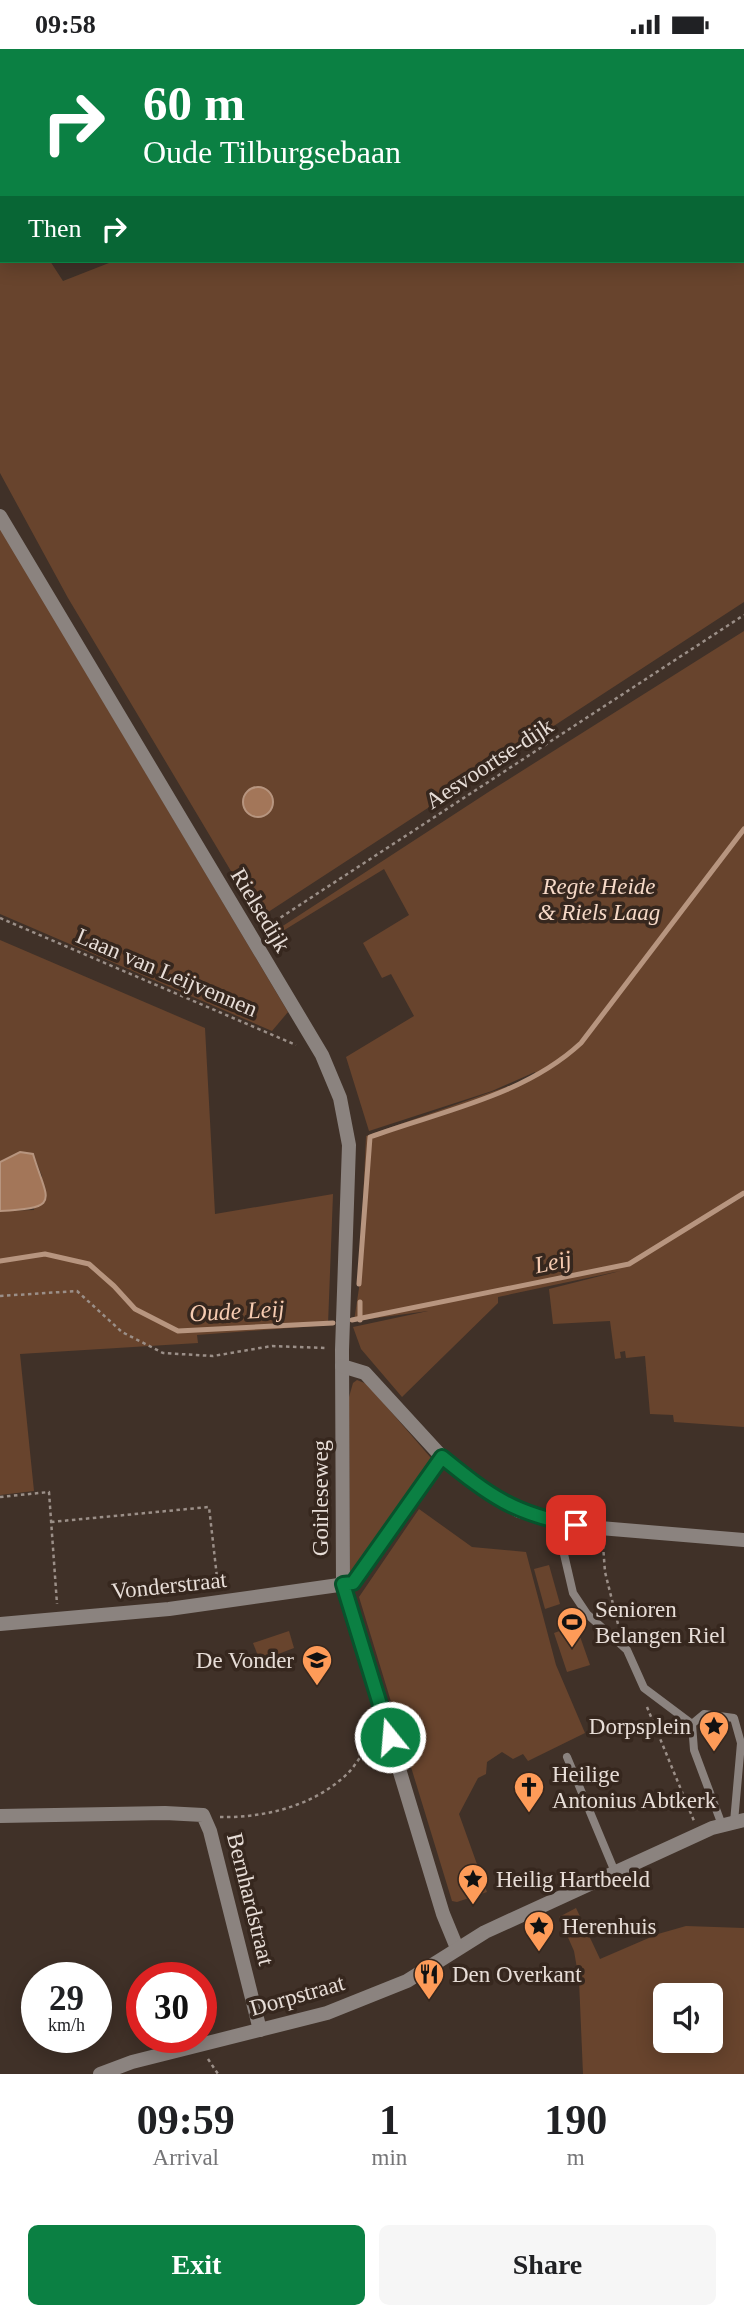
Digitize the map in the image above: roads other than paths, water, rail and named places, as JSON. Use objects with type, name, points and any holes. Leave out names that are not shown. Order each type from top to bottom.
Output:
[{"type":"street","name":"Rielsedijk","points":[[0,516],[335,1081],[343,1109],[349,1166],[342,1366]]},
{"type":"street","points":[[342,1366],[365,1373],[442,1457],[500,1502],[534,1517],[604,1528],[744,1540]]},
{"type":"street","name":"Goirleseweg","points":[[342,1366],[343,1584],[443,1914],[457,1948]]},
{"type":"street","points":[[343,1584],[353,1583],[442,1457]]},
{"type":"street","name":"Vonderstraat","points":[[0,1624],[219,1602],[343,1584]]},
{"type":"street","name":"Bernhardstraat","points":[[0,1816],[197,1813],[206,1820],[261,2030]]},
{"type":"street","name":"Dorpstraat","points":[[107,2073],[327,2013],[374,1995],[419,1974],[485,1932],[699,1834],[733,1822]]},
{"type":"lane","points":[[563,1523],[559,1537],[573,1593],[587,1614],[627,1650],[644,1688],[692,1724],[694,1750],[733,1822]]},
{"type":"lane","points":[[692,1724],[704,1714],[734,1718],[741,1743],[733,1822]]},
{"type":"lane","points":[[566,1757],[615,1872]]},
{"type":"waterway","points":[[359,1284],[370,1137],[508,1089],[558,1061],[581,1043],[744,829]]},
{"type":"waterway","name":"Leij","points":[[352,1320],[629,1264],[744,1193]]},
{"type":"waterway","name":"Oude Leij","points":[[0,1261],[45,1254],[89,1264],[135,1309],[178,1331],[333,1323]]},
{"type":"waterway","points":[[360,1302],[360,1320]]},
{"type":"place","name":"Senioren Belangen Riel","points":[[572,1649]]},
{"type":"place","name":"De Vonder","points":[[317,1687]]},
{"type":"place","name":"Dorpsplein","points":[[714,1753]]},
{"type":"place","name":"Heilige Antonius Abtkerk","points":[[529,1814]]},
{"type":"place","name":"Heilig Hartbeeld","points":[[473,1906]]},
{"type":"place","name":"Herenhuis","points":[[539,1953]]},
{"type":"place","name":"Den Overkant","points":[[429,2001]]},
{"type":"park label","name":"Regte Heide & Riels Laag","points":[[599,899]]}]
